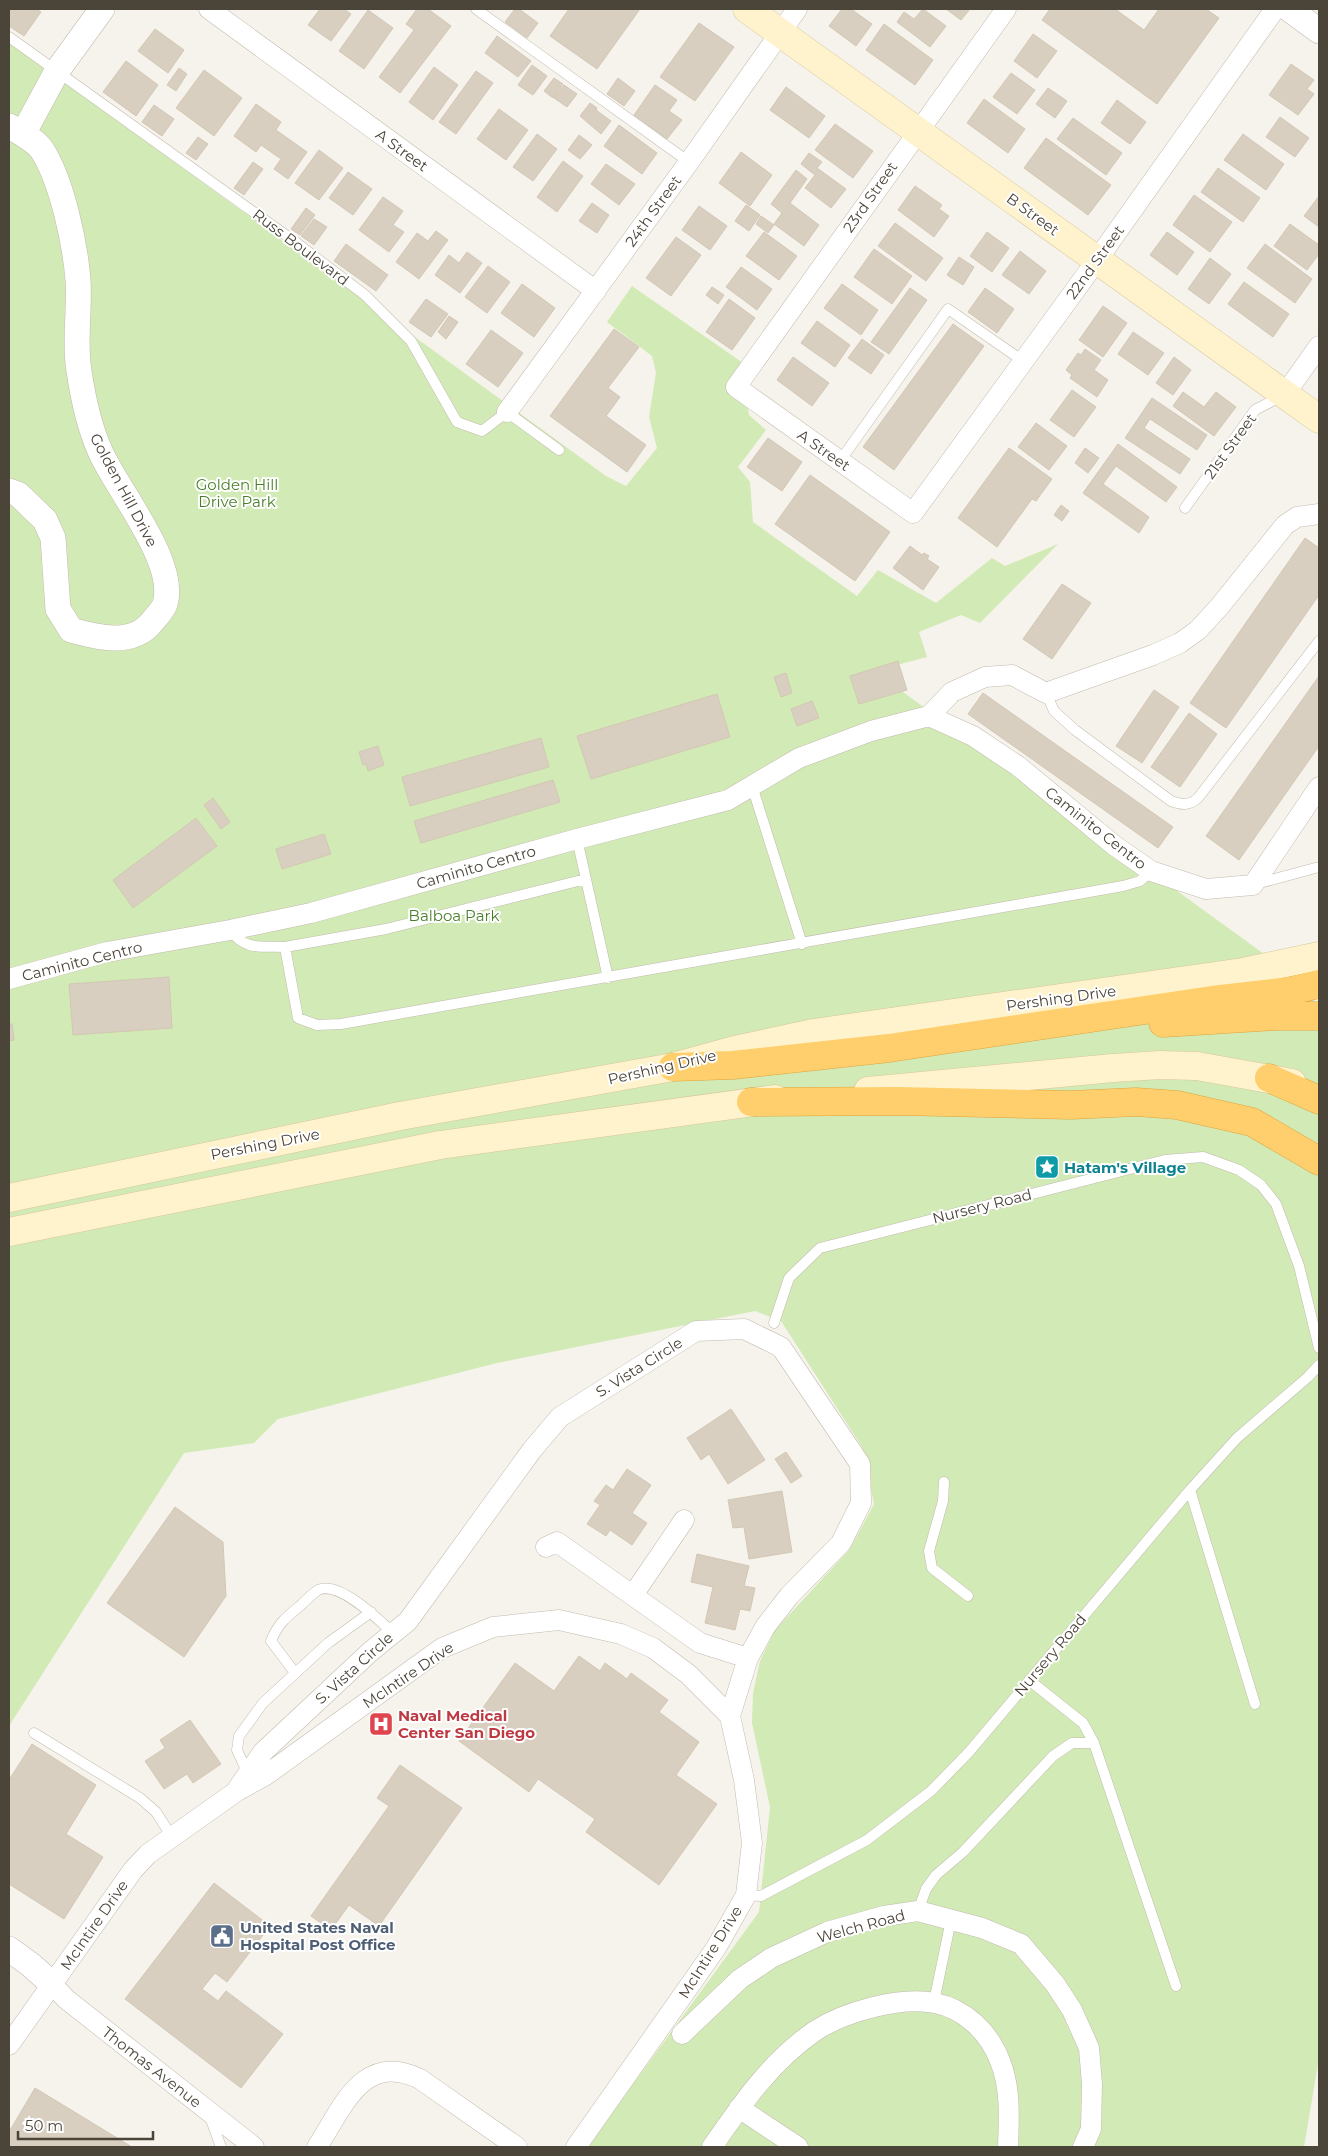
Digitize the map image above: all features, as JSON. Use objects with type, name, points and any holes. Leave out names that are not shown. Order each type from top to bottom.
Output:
[{"type":"highway","points":[[673,1067],[733,1065],[888,1048],[1212,1000],[1290,991],[1319,984]]},
{"type":"highway","points":[[950,1039],[1171,1022],[1276,1016],[1319,1016]]},
{"type":"highway","points":[[1269,1078],[1319,1100]]},
{"type":"highway","points":[[751,1102],[898,1101],[1071,1105],[1136,1102],[1177,1104],[1252,1122],[1319,1161]]},
{"type":"main road","name":"B Street","points":[[747,9],[1319,419]]},
{"type":"main road","name":"Pershing Drive","points":[[9,1198],[400,1116],[673,1067],[735,1050],[814,1033],[1243,972],[1319,956]]},
{"type":"main road","points":[[9,1232],[440,1145],[751,1102],[1160,1065],[1197,1066],[1319,1088]]},
{"type":"street","points":[[16,130],[102,9]]},
{"type":"street","name":"A Street","points":[[209,9],[596,290]]},
{"type":"street","name":"24th Street","points":[[507,412],[689,162],[797,9]]},
{"type":"street","name":"23rd Street","points":[[736,387],[1006,9]]},
{"type":"street","name":"22nd Street","points":[[913,513],[1097,260],[1275,9]]},
{"type":"street","points":[[1289,9],[1319,31]]},
{"type":"street","name":"Golden Hill Drive","points":[[9,491],[18,494],[45,520],[53,538],[58,609],[71,630],[102,639],[129,637],[148,627],[165,605],[167,582],[161,559],[101,453],[90,425],[78,369],[78,280],[69,224],[56,180],[41,149],[16,130]]},
{"type":"street","name":"21st Street","points":[[1285,394],[1319,346]]},
{"type":"street","name":"A Street","points":[[736,387],[913,513]]},
{"type":"street","points":[[929,716],[952,692],[985,677],[1012,675],[1046,692],[1154,656],[1180,643],[1198,630],[1220,606],[1285,524],[1297,517],[1319,514]]},
{"type":"street","name":"Caminito Centro","points":[[9,979],[107,952],[311,913],[577,839],[728,800],[800,758],[871,731],[929,716],[973,736],[1018,766],[1115,846],[1151,871],[1206,889],[1253,885]]},
{"type":"street","points":[[1253,885],[1319,787]]},
{"type":"street","name":"S. Vista Circle","points":[[237,1790],[263,1752],[408,1621],[532,1450],[560,1416],[696,1332],[744,1329],[781,1347],[860,1464],[860,1503],[841,1543],[788,1596],[765,1627],[748,1658],[730,1716]]},
{"type":"street","points":[[633,1594],[684,1520]]},
{"type":"street","points":[[546,1547],[556,1542],[633,1594],[700,1643],[748,1658]]},
{"type":"street","name":"McIntire Drive","points":[[9,2045],[133,1870],[148,1854],[237,1790],[266,1775],[442,1648],[493,1627],[559,1620],[621,1634],[653,1648],[688,1674],[730,1716],[744,1780],[752,1843],[746,1895],[716,1948],[576,2147]]},
{"type":"street","name":"Welch Road","points":[[682,2034],[740,1979],[771,1958],[827,1932],[884,1916],[918,1910],[982,1928],[1021,1944],[1055,1984],[1072,2010],[1089,2048],[1092,2084],[1090,2129],[1083,2147]]},
{"type":"street","points":[[9,1949],[52,1984]]},
{"type":"street","name":"Thomas Avenue","points":[[52,1984],[66,1999],[254,2147]]},
{"type":"street","points":[[712,2147],[739,2108],[779,2061],[815,2031],[852,2012],[894,2002],[934,2002],[972,2019],[985,2034],[1000,2061],[1009,2103],[1008,2147]]},
{"type":"street","points":[[317,2147],[354,2090],[364,2080],[374,2074],[389,2071],[406,2072],[420,2079],[517,2147]]},
{"type":"street","points":[[739,2108],[798,2147]]},
{"type":"lane","points":[[476,9],[689,162]]},
{"type":"lane","name":"Russ Boulevard","points":[[9,37],[294,241],[364,294],[411,341],[457,422],[482,430],[507,412]]},
{"type":"lane","points":[[840,461],[948,309],[1023,361]]},
{"type":"lane","name":"21st Street","points":[[1185,508],[1255,410],[1285,394]]},
{"type":"lane","points":[[507,412],[559,450]]},
{"type":"lane","points":[[1046,692],[1054,711],[1075,730],[1171,801],[1182,805],[1191,804],[1198,798],[1319,641]]},
{"type":"lane","points":[[752,786],[802,944]]},
{"type":"lane","points":[[577,839],[608,978]]},
{"type":"lane","points":[[1253,885],[1319,867]]},
{"type":"lane","points":[[285,947],[298,1018],[317,1025],[349,1023],[1124,886],[1140,881],[1151,871]]},
{"type":"lane","points":[[230,930],[238,941],[247,945],[285,947],[386,929],[586,879]]},
{"type":"lane","name":"Nursery Road","points":[[774,1323],[788,1278],[820,1248],[1165,1160],[1203,1157],[1239,1170],[1261,1185],[1276,1204],[1299,1266],[1319,1348]]},
{"type":"lane","name":"Nursery Road","points":[[746,1895],[761,1896],[867,1840],[931,1791],[969,1752],[1190,1490],[1237,1438],[1308,1377],[1319,1365]]},
{"type":"lane","points":[[944,1482],[943,1502],[929,1551],[932,1568],[968,1596]]},
{"type":"lane","points":[[1190,1490],[1254,1704]]},
{"type":"lane","points":[[295,1673],[271,1641],[274,1631],[282,1620],[318,1590],[329,1588],[342,1593],[371,1612],[393,1634]]},
{"type":"lane","points":[[248,1774],[237,1750],[239,1736],[263,1703],[328,1643],[371,1612]]},
{"type":"lane","points":[[1029,1680],[1083,1723],[1094,1742],[1176,1986]]},
{"type":"lane","points":[[34,1733],[140,1798],[156,1812],[172,1837]]},
{"type":"lane","points":[[918,1910],[926,1889],[936,1875],[963,1852],[1053,1756],[1072,1743],[1094,1742]]},
{"type":"lane","points":[[934,2002],[951,1920]]},
{"type":"lane","points":[[208,2111],[220,2147]]},
{"type":"green space","name":"Balboa Park","points":[[9,42],[242,211],[253,216],[261,225],[606,476],[626,486],[657,448],[649,417],[656,373],[652,356],[607,322],[632,286],[746,365],[744,384],[749,415],[766,430],[738,467],[750,482],[753,522],[857,596],[878,570],[936,603],[992,558],[1005,566],[1058,544],[980,623],[961,615],[919,632],[927,657],[874,671],[1293,975],[1319,1006],[1319,2058],[1304,2147],[587,2147],[759,1912],[770,1807],[752,1723],[753,1693],[760,1661],[775,1630],[850,1549],[874,1504],[862,1447],[781,1321],[755,1311],[497,1363],[278,1419],[254,1443],[184,1453],[9,1726]]},
{"type":"building","points":[[9,9],[36,9],[41,12],[24,36],[9,26]]},
{"type":"building","points":[[320,9],[344,9],[351,14],[331,41],[308,25]]},
{"type":"building","points":[[417,9],[428,9],[451,26],[400,93],[379,77],[414,30],[406,24]]},
{"type":"building","points":[[515,9],[519,9],[538,23],[527,38],[505,22]]},
{"type":"building","points":[[569,9],[640,9],[597,69],[550,36]]},
{"type":"building","points":[[842,9],[851,9],[872,24],[856,46],[829,26]]},
{"type":"building","points":[[923,9],[946,26],[930,47],[897,22],[904,12],[914,19]]},
{"type":"building","points":[[946,9],[970,9],[961,20]]},
{"type":"building","points":[[1050,9],[1115,9],[1144,30],[1159,9],[1206,9],[1219,18],[1157,104],[1042,20]]},
{"type":"building","points":[[368,10],[393,28],[364,69],[339,51]]},
{"type":"building","points":[[699,23],[734,47],[695,101],[660,77]]},
{"type":"building","points":[[884,24],[933,60],[915,85],[866,50]]},
{"type":"building","points":[[155,29],[184,50],[168,73],[138,51]]},
{"type":"building","points":[[1033,34],[1057,51],[1037,78],[1014,61]]},
{"type":"building","points":[[497,36],[531,61],[518,77],[485,53]]},
{"type":"building","points":[[126,61],[158,85],[136,116],[103,92]]},
{"type":"building","points":[[1291,64],[1314,80],[1307,89],[1314,94],[1298,115],[1269,95]]},
{"type":"building","points":[[532,65],[547,76],[533,95],[518,85]]},
{"type":"building","points":[[434,67],[458,85],[433,120],[409,102]]},
{"type":"building","points":[[179,68],[187,74],[176,91],[167,85]]},
{"type":"building","points":[[204,70],[242,98],[214,136],[176,108]]},
{"type":"building","points":[[476,71],[493,83],[456,134],[439,122]]},
{"type":"building","points":[[1011,73],[1035,90],[1017,114],[993,97]]},
{"type":"building","points":[[554,78],[563,84],[553,98],[544,91]]},
{"type":"building","points":[[618,78],[635,91],[624,106],[607,94]]},
{"type":"building","points":[[564,85],[577,94],[567,107],[554,98]]},
{"type":"building","points":[[655,85],[677,100],[669,111],[682,120],[667,139],[634,115]]},
{"type":"building","points":[[786,87],[825,116],[809,138],[770,110]]},
{"type":"building","points":[[1048,88],[1067,101],[1055,118],[1036,104]]},
{"type":"building","points":[[984,99],[1025,129],[1008,153],[967,123]]},
{"type":"building","points":[[1117,100],[1146,122],[1130,144],[1101,123]]},
{"type":"building","points":[[590,103],[611,121],[601,134],[580,116]]},
{"type":"building","points":[[256,104],[281,122],[276,130],[307,152],[288,179],[274,169],[281,159],[261,145],[256,152],[234,136]]},
{"type":"building","points":[[154,105],[174,119],[162,136],[142,122]]},
{"type":"building","points":[[499,109],[528,130],[506,160],[477,139]]},
{"type":"building","points":[[1280,117],[1309,138],[1295,157],[1266,137]]},
{"type":"building","points":[[1073,118],[1122,153],[1106,175],[1057,139]]},
{"type":"building","points":[[835,124],[873,151],[853,178],[815,150]]},
{"type":"building","points":[[619,125],[657,153],[642,174],[604,146]]},
{"type":"building","points":[[537,134],[557,149],[533,181],[513,167]]},
{"type":"building","points":[[1243,134],[1284,164],[1266,190],[1224,160]]},
{"type":"building","points":[[579,135],[592,145],[580,159],[568,150]]},
{"type":"building","points":[[198,137],[208,144],[196,160],[186,153]]},
{"type":"building","points":[[1046,138],[1111,185],[1088,215],[1024,168]]},
{"type":"building","points":[[319,150],[343,168],[319,200],[295,183]]},
{"type":"building","points":[[741,152],[772,175],[750,206],[719,183]]},
{"type":"building","points":[[809,153],[822,162],[817,168],[846,189],[831,208],[805,188],[815,175],[801,164]]},
{"type":"building","points":[[563,161],[583,176],[557,212],[537,197]]},
{"type":"building","points":[[253,162],[263,169],[244,195],[234,188]]},
{"type":"building","points":[[606,164],[635,184],[619,205],[591,184]]},
{"type":"building","points":[[1218,168],[1260,198],[1243,222],[1201,192]]},
{"type":"building","points":[[796,170],[807,179],[790,203],[819,225],[804,246],[774,224],[782,213],[771,204]]},
{"type":"building","points":[[348,172],[372,189],[353,215],[329,198]]},
{"type":"building","points":[[915,186],[942,205],[939,209],[949,216],[934,237],[898,210]]},
{"type":"building","points":[[1194,195],[1232,222],[1210,252],[1173,225]]},
{"type":"building","points":[[1319,196],[1319,227],[1304,216]]},
{"type":"building","points":[[383,197],[403,211],[393,225],[404,232],[389,252],[359,230]]},
{"type":"building","points":[[592,203],[609,215],[597,233],[579,221]]},
{"type":"building","points":[[746,205],[760,215],[749,231],[735,221]]},
{"type":"building","points":[[699,206],[727,226],[710,250],[682,230]]},
{"type":"building","points":[[306,208],[315,215],[300,235],[291,229]]},
{"type":"building","points":[[761,216],[774,225],[768,233],[756,224]]},
{"type":"building","points":[[314,219],[327,227],[314,245],[301,236]]},
{"type":"building","points":[[895,223],[943,258],[926,281],[878,246]]},
{"type":"building","points":[[1290,224],[1319,245],[1319,254],[1307,270],[1274,246]]},
{"type":"building","points":[[436,231],[448,240],[419,279],[396,262],[417,233],[428,241]]},
{"type":"building","points":[[764,232],[797,256],[779,280],[746,256]]},
{"type":"building","points":[[987,232],[1009,248],[992,272],[970,256]]},
{"type":"building","points":[[1167,232],[1194,252],[1177,275],[1150,255]]},
{"type":"building","points":[[676,237],[701,255],[671,296],[646,278]]},
{"type":"building","points":[[346,244],[388,275],[376,291],[334,261]]},
{"type":"building","points":[[1265,244],[1312,279],[1295,303],[1247,268]]},
{"type":"building","points":[[874,249],[912,276],[892,304],[854,277]]},
{"type":"building","points":[[1020,251],[1046,271],[1029,294],[1002,275]]},
{"type":"building","points":[[467,252],[482,263],[460,293],[435,275],[449,255],[459,263]]},
{"type":"building","points":[[959,257],[974,267],[963,285],[947,275]]},
{"type":"building","points":[[1210,258],[1231,274],[1209,304],[1188,289]]},
{"type":"building","points":[[488,266],[510,282],[487,313],[465,297]]},
{"type":"building","points":[[741,267],[772,289],[757,310],[726,287]]},
{"type":"building","points":[[1244,282],[1289,314],[1273,337],[1228,304]]},
{"type":"building","points":[[522,284],[555,308],[534,337],[501,313]]},
{"type":"building","points":[[842,284],[878,310],[861,335],[824,308]]},
{"type":"building","points":[[712,287],[724,295],[718,304],[706,295]]},
{"type":"building","points":[[910,288],[927,300],[889,354],[871,342]]},
{"type":"building","points":[[985,288],[1014,309],[997,333],[968,312]]},
{"type":"building","points":[[426,299],[448,314],[431,337],[409,322]]},
{"type":"building","points":[[729,299],[755,318],[732,350],[706,332]]},
{"type":"building","points":[[1103,306],[1127,323],[1103,357],[1079,340]]},
{"type":"building","points":[[449,316],[458,322],[446,339],[438,332]]},
{"type":"building","points":[[817,321],[850,345],[835,367],[801,343]]},
{"type":"building","points":[[953,324],[984,346],[894,470],[863,447]]},
{"type":"building","points":[[614,329],[639,347],[608,388],[620,397],[606,416],[646,445],[627,472],[550,416]]},
{"type":"building","points":[[491,330],[523,353],[498,387],[466,364]]},
{"type":"building","points":[[1133,332],[1164,353],[1148,375],[1118,354]]},
{"type":"building","points":[[862,339],[884,355],[871,374],[848,358]]},
{"type":"building","points":[[1085,349],[1101,360],[1094,370],[1108,380],[1097,397],[1070,378],[1072,375],[1066,370],[1078,353],[1081,355]]},
{"type":"building","points":[[793,357],[829,383],[812,406],[777,380]]},
{"type":"building","points":[[1174,357],[1191,370],[1173,395],[1156,383]]},
{"type":"building","points":[[1072,390],[1096,407],[1074,437],[1050,420]]},
{"type":"building","points":[[1183,392],[1204,407],[1216,392],[1236,407],[1214,436],[1173,406]]},
{"type":"building","points":[[1152,398],[1207,435],[1197,450],[1150,419],[1144,428],[1190,459],[1180,474],[1125,438]]},
{"type":"building","points":[[1036,423],[1067,446],[1049,470],[1018,447]]},
{"type":"building","points":[[768,438],[802,462],[782,491],[747,467]]},
{"type":"building","points":[[1118,444],[1177,487],[1166,502],[1116,466],[1103,484],[1149,517],[1139,533],[1083,493]]},
{"type":"building","points":[[1009,448],[1052,479],[1036,501],[1032,499],[997,547],[958,518]]},
{"type":"building","points":[[1085,448],[1099,458],[1088,473],[1075,463]]},
{"type":"building","points":[[810,475],[890,532],[855,581],[775,524]]},
{"type":"building","points":[[1061,505],[1069,511],[1062,521],[1054,515]]},
{"type":"building","points":[[1305,538],[1319,548],[1319,595],[1226,728],[1190,703]]},
{"type":"building","points":[[910,546],[922,555],[924,553],[929,556],[927,559],[939,567],[923,590],[893,568]]},
{"type":"building","points":[[1062,584],[1091,603],[1052,659],[1023,639]]},
{"type":"building","points":[[898,661],[907,690],[859,704],[850,676]]},
{"type":"building","points":[[786,673],[792,693],[781,697],[774,677]]},
{"type":"building","points":[[1319,676],[1319,746],[1239,860],[1206,836]]},
{"type":"building","points":[[1154,690],[1179,707],[1142,763],[1116,746]]},
{"type":"building","points":[[983,693],[1173,827],[1158,848],[968,714]]},
{"type":"building","points":[[717,694],[730,737],[591,779],[577,736]]},
{"type":"building","points":[[812,701],[819,718],[797,726],[791,709]]},
{"type":"building","points":[[1189,713],[1217,734],[1180,787],[1151,767]]},
{"type":"building","points":[[541,738],[549,767],[410,806],[402,777]]},
{"type":"building","points":[[378,746],[384,765],[368,771],[366,764],[363,765],[359,752]]},
{"type":"building","points":[[553,780],[560,802],[421,843],[414,821]]},
{"type":"building","points":[[213,798],[230,822],[221,829],[204,805]]},
{"type":"building","points":[[196,818],[217,846],[133,908],[113,880]]},
{"type":"building","points":[[324,834],[331,854],[282,869],[276,849]]},
{"type":"building","points":[[169,977],[172,1028],[73,1035],[69,984]]},
{"type":"building","points":[[9,1024],[12,1024],[14,1040],[9,1041]]},
{"type":"building","points":[[731,1409],[765,1460],[728,1484],[709,1454],[701,1460],[687,1438]]},
{"type":"building","points":[[786,1452],[802,1476],[791,1483],[775,1459]]},
{"type":"building","points":[[627,1469],[651,1485],[632,1513],[647,1523],[632,1545],[610,1530],[606,1536],[587,1524],[600,1505],[594,1501],[606,1485],[613,1490]]},
{"type":"building","points":[[782,1491],[792,1552],[749,1559],[744,1527],[733,1528],[728,1500]]},
{"type":"building","points":[[175,1507],[223,1542],[226,1596],[184,1657],[107,1603]]},
{"type":"building","points":[[697,1554],[749,1566],[744,1586],[755,1588],[750,1611],[740,1609],[735,1630],[705,1623],[713,1587],[691,1582]]},
{"type":"building","points":[[579,1656],[600,1671],[605,1663],[627,1679],[631,1673],[668,1700],[659,1712],[699,1742],[676,1775],[717,1804],[659,1885],[586,1832],[595,1819],[538,1779],[529,1792],[459,1741],[515,1663],[554,1691]]},
{"type":"building","points":[[190,1720],[221,1764],[193,1783],[187,1774],[164,1789],[145,1761],[165,1748],[160,1740]]},
{"type":"building","points":[[32,1744],[96,1785],[66,1834],[103,1857],[64,1919],[9,1884],[9,1780]]},
{"type":"building","points":[[400,1765],[462,1808],[379,1926],[349,1905],[331,1930],[311,1916],[389,1806],[377,1798]]},
{"type":"building","points":[[214,1883],[270,1926],[227,1982],[215,1973],[202,1989],[218,2001],[226,1991],[283,2034],[241,2088],[125,1999]]},
{"type":"building","points":[[35,2088],[132,2147],[9,2147],[9,2132]]},
{"type":"place","name":"Hatam's Village","points":[[1047,1167]]},
{"type":"place","name":"Naval Medical Center San Diego","points":[[381,1724]]},
{"type":"place","name":"United States Naval Hospital Post Office","points":[[222,1936]]},
{"type":"park label","name":"Golden Hill Drive Park","points":[[237,492]]}]
